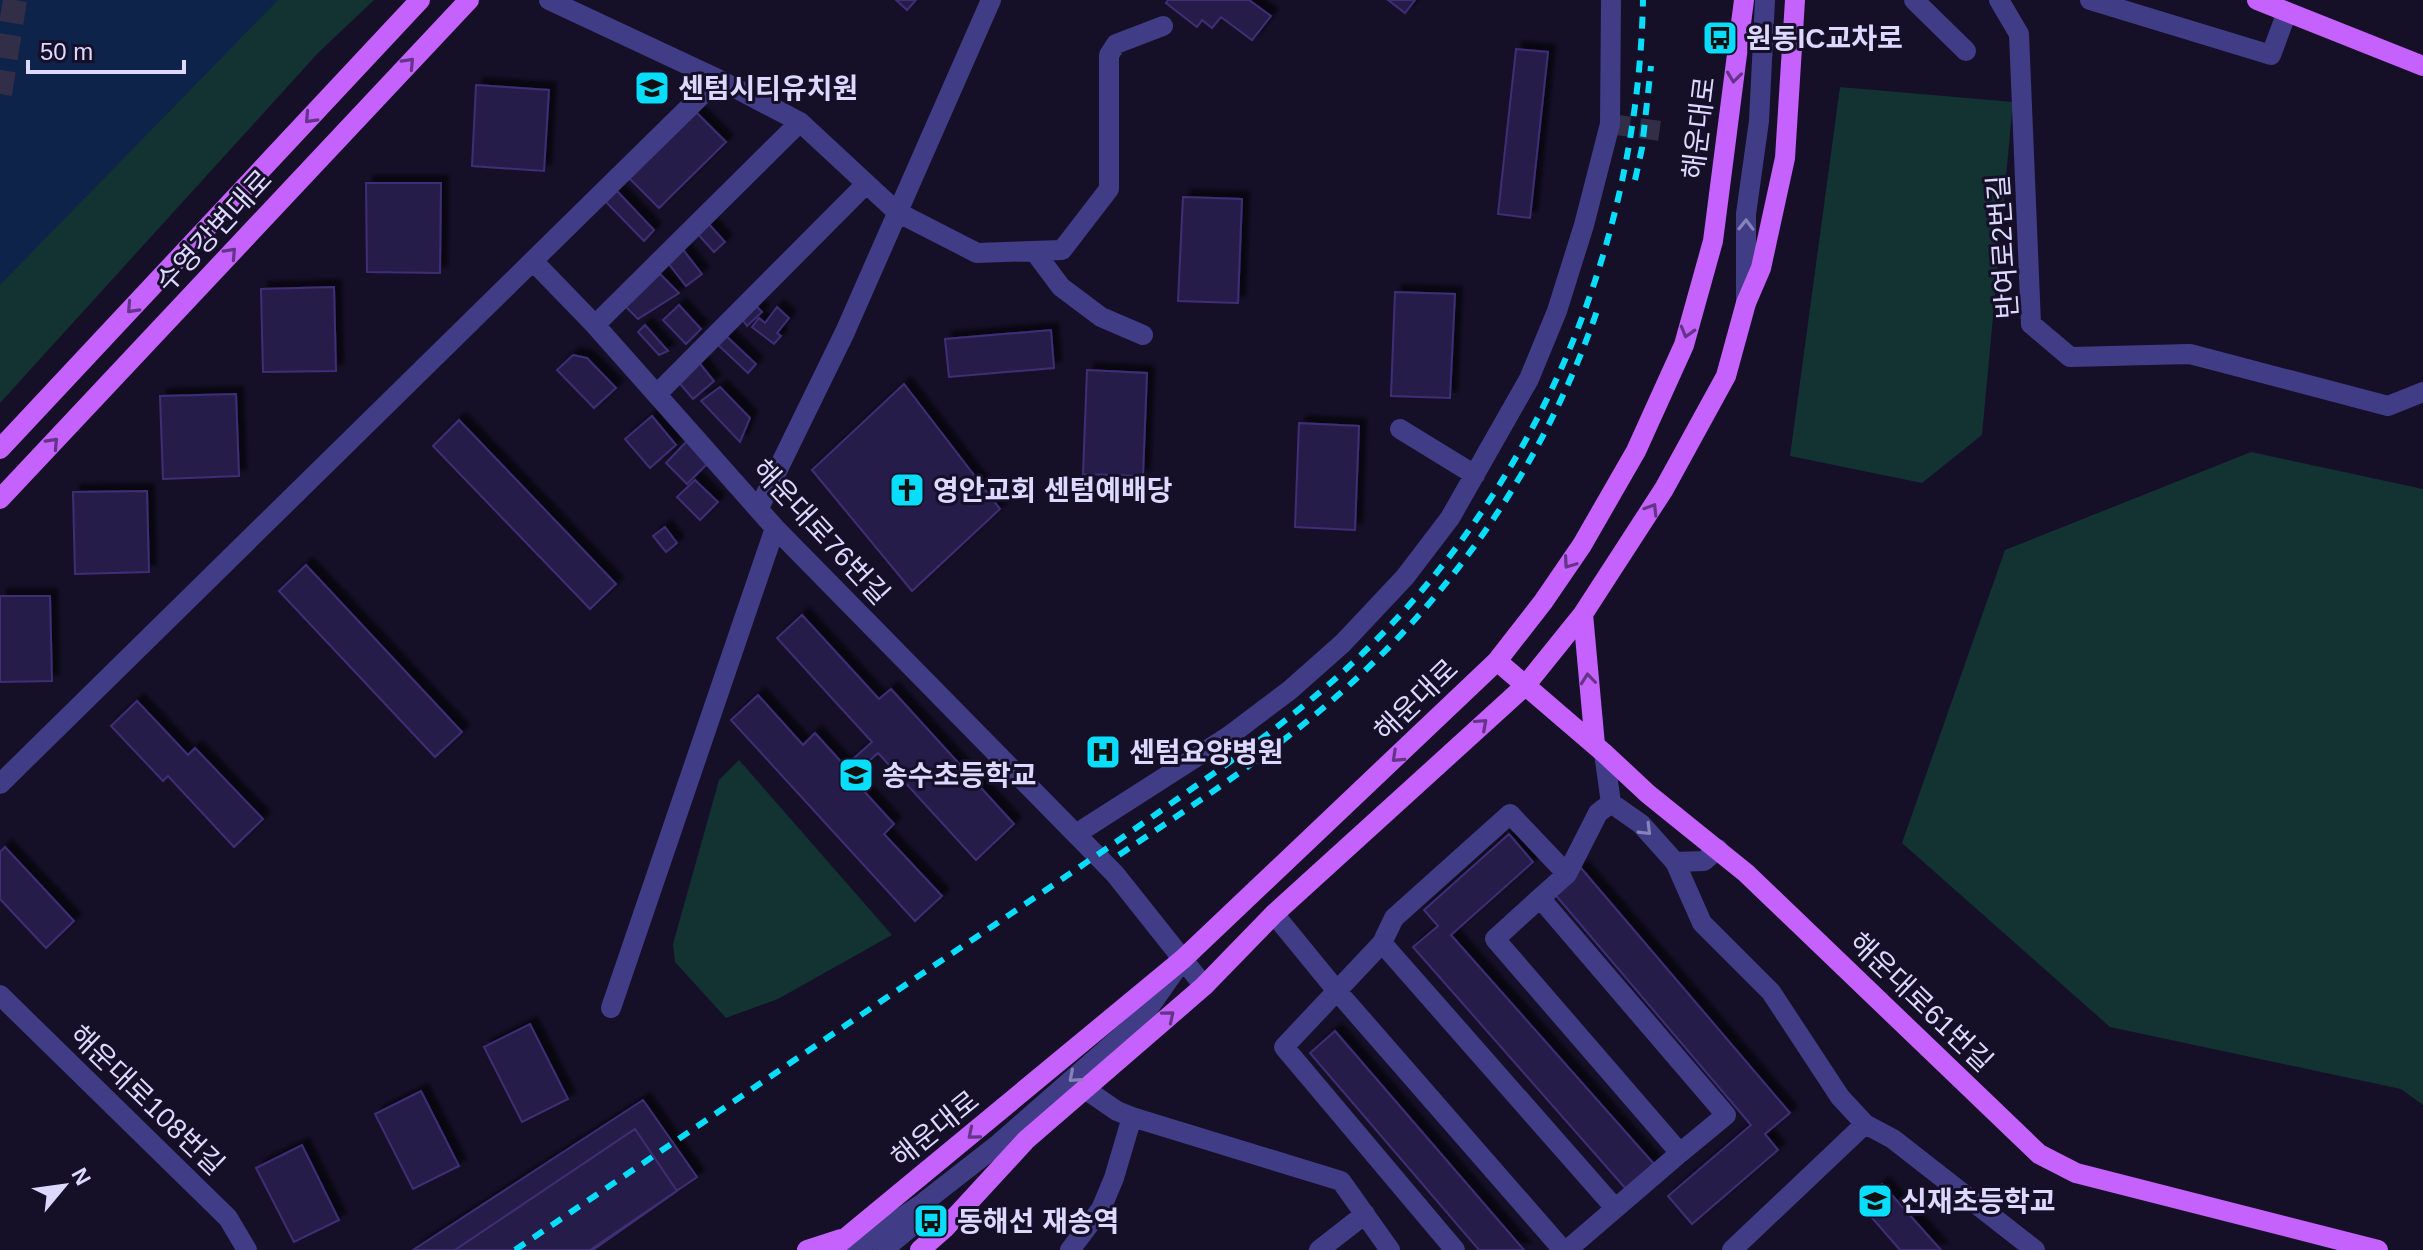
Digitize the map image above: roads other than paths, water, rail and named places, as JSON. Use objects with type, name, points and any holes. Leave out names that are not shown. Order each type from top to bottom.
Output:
[{"type":"main road","points":[[0,449],[420,0]]},
{"type":"main road","name":"수영강변대로","points":[[0,499],[469,0]]},
{"type":"main road","name":"해운대로","points":[[807,1250],[843,1246],[921,1177],[1183,959],[1497,661],[1543,602],[1582,545],[1636,451],[1684,345],[1713,241],[1744,0]]},
{"type":"main road","points":[[920,1250],[945,1228],[1026,1140],[1204,986],[1274,914],[1525,686],[1583,614],[1664,489],[1726,376],[1746,303],[1761,268],[1785,158],[1795,0]]},
{"type":"main road","points":[[2257,0],[2423,66]]},
{"type":"main road","points":[[1583,614],[1599,749]]},
{"type":"main road","name":"해운대로61번길","points":[[1497,661],[1599,749],[2039,1154],[2076,1173],[2378,1250]]},
{"type":"street","points":[[549,0],[718,79],[800,122],[897,212],[977,253],[1062,250],[1109,189],[1109,55],[1116,44],[1163,26]]},
{"type":"street","points":[[759,508],[845,332],[991,0]]},
{"type":"street","points":[[1076,834],[1229,736],[1290,690],[1343,643],[1405,577],[1450,518],[1529,379],[1557,311],[1584,225],[1610,124],[1611,0]]},
{"type":"street","points":[[1746,303],[1746,214],[1759,121],[1765,0]]},
{"type":"street","points":[[1914,0],[1966,51]]},
{"type":"street","name":"반여로2번길","points":[[1999,0],[2019,34],[2031,324],[2070,357],[2190,354],[2388,406],[2423,393]]},
{"type":"street","points":[[2090,0],[2271,55],[2287,12]]},
{"type":"street","points":[[0,784],[718,79]]},
{"type":"street","points":[[595,325],[800,122]]},
{"type":"street","points":[[657,394],[866,184]]},
{"type":"street","points":[[1034,251],[1061,287],[1101,317],[1143,335]]},
{"type":"street","name":"해운대로76번길","points":[[533,261],[595,325],[775,528],[1115,874],[1204,986]]},
{"type":"street","points":[[1400,429],[1475,475]]},
{"type":"street","points":[[611,1008],[775,528]]},
{"type":"street","points":[[1599,749],[1611,803],[1641,824],[1675,862],[1702,923],[1771,992],[1840,1097],[1865,1124],[1893,1139],[2035,1250]]},
{"type":"street","points":[[1611,803],[1598,813],[1567,874],[1495,939],[1680,1153]]},
{"type":"street","points":[[1455,1250],[1284,1047],[1382,943],[1394,918],[1510,814],[1567,874]]},
{"type":"street","points":[[1675,862],[1711,855]]},
{"type":"street","points":[[1689,895],[1711,855]]},
{"type":"street","points":[[1274,914],[1337,991],[1565,1250],[1726,1115],[1540,898]]},
{"type":"street","points":[[1382,943],[1615,1208]]},
{"type":"street","name":"해운대로108번길","points":[[0,995],[228,1218],[247,1250]]},
{"type":"street","points":[[1085,1089],[1117,1111],[1132,1117],[1341,1181],[1390,1250]]},
{"type":"street","points":[[1070,1250],[1101,1209],[1114,1178],[1132,1117]]},
{"type":"street","points":[[1732,1250],[1865,1124]]},
{"type":"street","points":[[883,1250],[957,1188],[1026,1140]]},
{"type":"street","points":[[1319,1250],[1365,1214]]},
{"type":"water","points":[[0,0],[278,0],[0,285]]},
{"type":"tunnel","points":[[0,94],[15,0]]},
{"type":"tunnel","points":[[1610,124],[1668,132]]},
{"type":"railway","points":[[515,1250],[1058,882],[1235,758],[1344,671],[1426,585],[1481,513],[1528,435],[1568,354],[1599,269],[1622,181],[1637,91],[1643,0]]},
{"type":"railway","points":[[1635,180],[1642,148],[1651,66]]},
{"type":"railway","points":[[1119,855],[1242,771],[1301,726],[1357,678],[1434,598],[1468,555],[1529,462],[1555,413],[1597,311]]},
{"type":"place","name":"원동IC교차로","points":[[1720,38]]},
{"type":"place","name":"센텀시티유치원","points":[[652,88]]},
{"type":"place","name":"영안교회 센텀예배당","points":[[907,490]]},
{"type":"place","name":"센텀요양병원","points":[[1103,752]]},
{"type":"place","name":"송수초등학교","points":[[856,775]]},
{"type":"place","name":"신재초등학교","points":[[1875,1201]]},
{"type":"place","name":"동해선 재송역","points":[[931,1221]]}]
